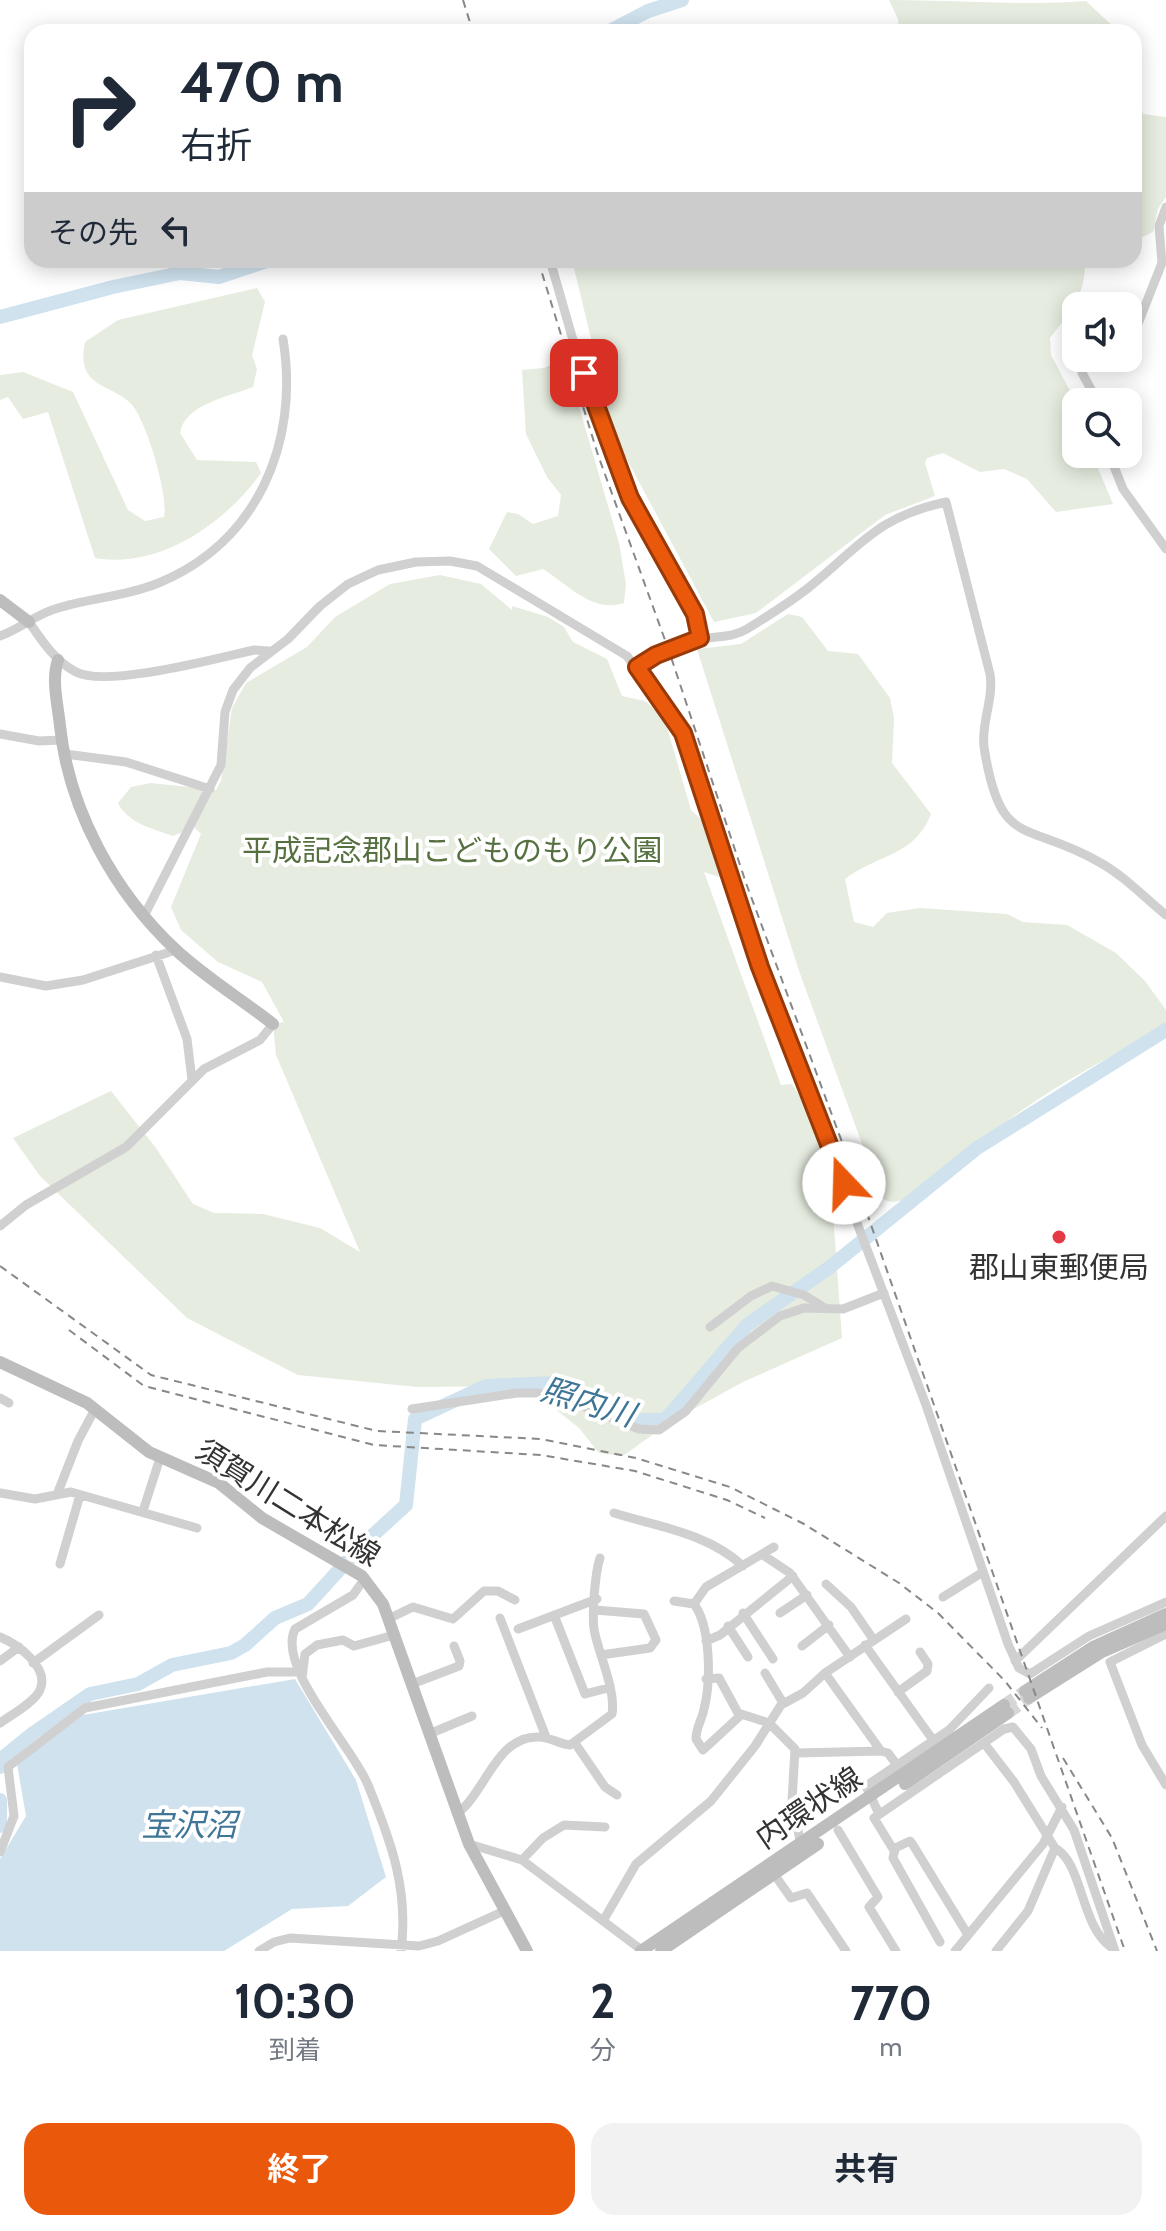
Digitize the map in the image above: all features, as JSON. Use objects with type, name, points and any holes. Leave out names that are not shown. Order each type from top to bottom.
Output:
[{"type":"main road","points":[[0,600],[29,622]]},
{"type":"main road","points":[[58,660],[55,672],[61,740],[94,839],[111,871],[144,916],[176,950],[273,1024]]},
{"type":"main road","name":"須賀川二本松線","points":[[0,1362],[95,1409],[136,1445],[160,1458],[202,1473],[262,1518],[361,1575],[379,1597],[388,1619],[469,1844],[527,1951]]},
{"type":"main road","points":[[1166,1614],[1118,1634],[1027,1694],[1102,1652],[1166,1624]]},
{"type":"main road","name":"内環状線","points":[[661,1951],[874,1806],[1006,1709]]},
{"type":"main road","name":"内環状線","points":[[642,1951],[801,1845],[874,1806]]},
{"type":"street","points":[[1142,314],[1162,263],[1159,226],[1166,207]]},
{"type":"street","points":[[552,268],[575,347],[630,498],[695,614],[700,638]]},
{"type":"street","points":[[0,636],[53,609],[134,592],[185,571],[217,548],[237,528],[274,466],[283,438],[288,387],[283,339]]},
{"type":"street","points":[[1115,468],[1123,489],[1166,549]]},
{"type":"street","points":[[637,667],[656,655],[700,638],[736,635],[811,586],[879,526],[946,502],[990,674],[991,694],[983,735],[1001,811],[1023,830],[1101,863],[1166,915]]},
{"type":"street","points":[[144,916],[221,765],[225,712],[233,690],[269,651],[288,639],[348,584],[402,564],[450,561],[495,574],[545,609],[616,646],[637,667],[683,733],[760,967],[884,1293],[1015,1661],[1024,1672],[1030,1674],[1089,1636],[1166,1602]]},
{"type":"street","points":[[29,622],[58,660],[79,674],[155,672],[254,650],[269,651]]},
{"type":"street","points":[[0,734],[39,741],[61,740]]},
{"type":"street","points":[[65,754],[126,762],[210,789]]},
{"type":"street","points":[[0,977],[46,986],[110,972],[176,950]]},
{"type":"street","points":[[156,955],[187,1039],[192,1080]]},
{"type":"street","points":[[0,1226],[26,1205],[126,1147],[192,1080],[232,1052],[264,1037],[273,1024]]},
{"type":"street","points":[[710,1327],[751,1296],[772,1286],[804,1295],[825,1308]]},
{"type":"street","points":[[412,1409],[517,1393],[538,1393],[561,1397],[639,1429],[659,1430],[686,1411],[755,1334],[796,1309],[843,1309],[884,1293]]},
{"type":"street","points":[[58,1492],[78,1441],[95,1409]]},
{"type":"street","points":[[143,1511],[160,1458]]},
{"type":"street","points":[[0,1493],[35,1499],[58,1492],[80,1495],[197,1528]]},
{"type":"street","points":[[60,1564],[80,1495]]},
{"type":"street","points":[[614,1513],[687,1533],[729,1553],[743,1566]]},
{"type":"street","points":[[1015,1661],[1166,1516]]},
{"type":"street","points":[[694,1604],[706,1587],[774,1547]]},
{"type":"street","points":[[763,1555],[793,1576],[850,1657]]},
{"type":"street","points":[[458,1813],[476,1795],[513,1743],[528,1737],[546,1737],[567,1745],[575,1743],[612,1714],[593,1626],[596,1604],[594,1574],[600,1558]]},
{"type":"street","points":[[943,1597],[983,1572]]},
{"type":"street","points":[[361,1575],[347,1599],[295,1629],[290,1645],[301,1675],[367,1781],[401,1874],[401,1948]]},
{"type":"street","points":[[706,1641],[793,1576]]},
{"type":"street","points":[[826,1584],[851,1607],[898,1692],[933,1740]]},
{"type":"street","points":[[388,1619],[417,1607],[449,1620],[484,1591],[494,1590],[515,1600]]},
{"type":"street","points":[[780,1613],[807,1595]]},
{"type":"street","points":[[674,1601],[694,1604]]},
{"type":"street","points":[[518,1629],[596,1604],[644,1614],[656,1640],[650,1648],[601,1655]]},
{"type":"street","points":[[694,1604],[704,1622],[706,1641],[704,1710],[696,1731],[696,1739],[703,1750],[741,1715]]},
{"type":"street","points":[[743,1613],[773,1659]]},
{"type":"street","points":[[33,1663],[99,1615]]},
{"type":"street","points":[[554,1615],[585,1694],[608,1688]]},
{"type":"street","points":[[500,1618],[546,1737]]},
{"type":"street","points":[[603,1921],[636,1864],[711,1801],[783,1703],[811,1687],[825,1673],[906,1619]]},
{"type":"street","points":[[802,1646],[829,1625]]},
{"type":"street","points":[[728,1626],[748,1657]]},
{"type":"street","points":[[1166,1634],[1110,1662],[1142,1745],[1166,1785]]},
{"type":"street","points":[[301,1675],[305,1654],[317,1645],[343,1640],[354,1646],[394,1635]]},
{"type":"street","points":[[0,1637],[19,1647],[40,1672],[40,1691],[0,1723]]},
{"type":"street","points":[[412,1684],[459,1666],[454,1646]]},
{"type":"street","points":[[0,1661],[19,1647]]},
{"type":"street","points":[[898,1692],[927,1671],[928,1664],[920,1652]]},
{"type":"street","points":[[0,1852],[14,1816],[8,1767],[85,1708],[267,1672],[301,1675]]},
{"type":"street","points":[[765,1673],[783,1703]]},
{"type":"street","points":[[825,1673],[881,1751]]},
{"type":"street","points":[[706,1679],[721,1680],[741,1715],[769,1723],[797,1753],[881,1751],[888,1753],[897,1765]]},
{"type":"street","points":[[940,1942],[893,1858],[895,1849],[874,1818],[874,1806],[866,1786],[949,1730],[989,1688]]},
{"type":"street","points":[[429,1734],[472,1716]]},
{"type":"street","points":[[874,1806],[1007,1728],[1016,1729],[1074,1830],[1108,1948]]},
{"type":"street","points":[[575,1743],[610,1793],[617,1795]]},
{"type":"street","points":[[984,1743],[1014,1782],[1055,1848],[1070,1865],[1084,1908],[1108,1948]]},
{"type":"street","points":[[797,1753],[792,1801],[801,1845]]},
{"type":"street","points":[[955,1951],[1048,1837],[1062,1807]]},
{"type":"street","points":[[522,1860],[543,1838],[564,1825],[605,1827]]},
{"type":"street","points":[[838,1830],[878,1897],[869,1907],[896,1951]]},
{"type":"street","points":[[895,1849],[910,1841],[968,1935]]},
{"type":"street","points":[[469,1844],[522,1860],[642,1951]]},
{"type":"street","points":[[996,1951],[1028,1911],[1055,1848]]},
{"type":"street","points":[[774,1874],[791,1898],[807,1893],[846,1951]]},
{"type":"street","points":[[259,1951],[274,1942],[290,1938],[401,1948],[438,1941],[504,1911]]},
{"type":"street","points":[[290,1938],[293,1951]]},
{"type":"green space","points":[[889,0],[1086,1],[1110,24],[898,24]]},
{"type":"green space","points":[[1142,109],[1143,114],[1166,117],[1166,197],[1158,209],[1153,232],[1142,237]]},
{"type":"green space","points":[[574,268],[1085,268],[1080,292],[1062,292],[1062,322],[1050,338],[1051,355],[1069,388],[1062,388],[1062,468],[1098,468],[1113,504],[1056,512],[1027,479],[1004,469],[980,472],[943,453],[927,458],[925,463],[935,496],[885,515],[756,613],[714,622],[615,437]]},
{"type":"green space","points":[[257,288],[265,302],[252,355],[257,369],[253,387],[199,408],[190,415],[180,433],[197,460],[256,462],[261,473],[229,509],[188,539],[143,557],[119,560],[95,558],[48,412],[23,419],[8,397],[0,400],[0,375],[23,372],[73,392],[128,510],[145,521],[164,517],[160,476],[144,426],[132,405],[90,377],[83,358],[85,342],[118,320]]},
{"type":"green space","points":[[565,359],[619,543],[626,584],[624,603],[612,605],[591,601],[543,569],[516,576],[489,549],[507,512],[518,514],[533,524],[558,516],[561,495],[547,477],[526,434],[522,370],[544,368]]},
{"type":"green space","name":"平成記念郡山こどものもり公園","points":[[440,575],[481,584],[512,610],[512,606],[548,617],[564,627],[573,642],[607,659],[622,696],[645,701],[664,717],[691,810],[706,824],[718,848],[722,878],[704,872],[781,1085],[792,1084],[828,1143],[842,1338],[743,1382],[670,1422],[623,1456],[599,1453],[579,1428],[540,1397],[512,1386],[417,1387],[298,1375],[187,1318],[40,1176],[13,1138],[111,1091],[156,1148],[193,1204],[214,1213],[263,1214],[320,1228],[360,1252],[276,1055],[273,1024],[284,1022],[262,982],[218,962],[181,930],[171,907],[201,834],[194,827],[173,836],[150,828],[128,816],[118,803],[131,787],[151,783],[216,790],[221,781],[232,708],[246,683],[307,647],[335,617],[390,584]]},
{"type":"green space","points":[[788,614],[802,617],[828,651],[858,654],[890,698],[894,718],[892,763],[931,814],[924,828],[905,846],[845,879],[854,922],[873,927],[887,913],[920,908],[1007,914],[1023,922],[1067,925],[1116,953],[1145,981],[1166,1010],[1166,1027],[1038,1099],[935,1184],[896,1202],[885,1200],[876,1187],[798,968],[697,649],[741,644]]},
{"type":"water","name":"宝沢沼","points":[[295,1679],[356,1780],[386,1877],[348,1906],[292,1909],[224,1951],[0,1951],[0,1859],[26,1816],[17,1764],[83,1715]]},
{"type":"waterway","points":[[623,24],[648,11],[682,0]]},
{"type":"waterway","points":[[0,317],[180,273],[219,277],[246,268]]},
{"type":"waterway","name":"照内川","points":[[0,1767],[5,1756],[32,1734],[90,1694],[138,1684],[172,1665],[231,1653],[245,1645],[275,1618],[308,1604],[361,1546],[406,1505],[415,1419],[486,1386],[553,1383],[639,1420],[665,1420],[747,1325],[830,1267],[977,1148],[1166,1030]]},
{"type":"waterway","name":"照内川","points":[[0,1800],[0,1826]]},
{"type":"tunnel","points":[[1004,1705],[1025,1691]]},
{"type":"tunnel","points":[[1008,1713],[1029,1698]]},
{"type":"railway","points":[[463,0],[470,24]]},
{"type":"railway","points":[[540,268],[598,455],[669,651],[746,883],[842,1142],[1125,1951]]},
{"type":"railway","points":[[0,1266],[151,1375],[377,1431],[541,1439],[636,1458],[730,1487],[804,1524],[899,1583],[938,1613],[1005,1681],[1042,1728]]},
{"type":"railway","points":[[69,1330],[144,1386],[374,1445],[541,1455],[635,1471],[727,1500],[765,1518]]},
{"type":"railway","points":[[1063,1758],[1112,1838],[1157,1951]]},
{"type":"place","name":"郡山東郵便局","points":[[1059,1237]]},
{"type":"route","points":[[584,373],[630,498],[695,614],[699,628],[700,638],[656,655],[637,667],[683,733],[760,967],[844,1183]]}]
